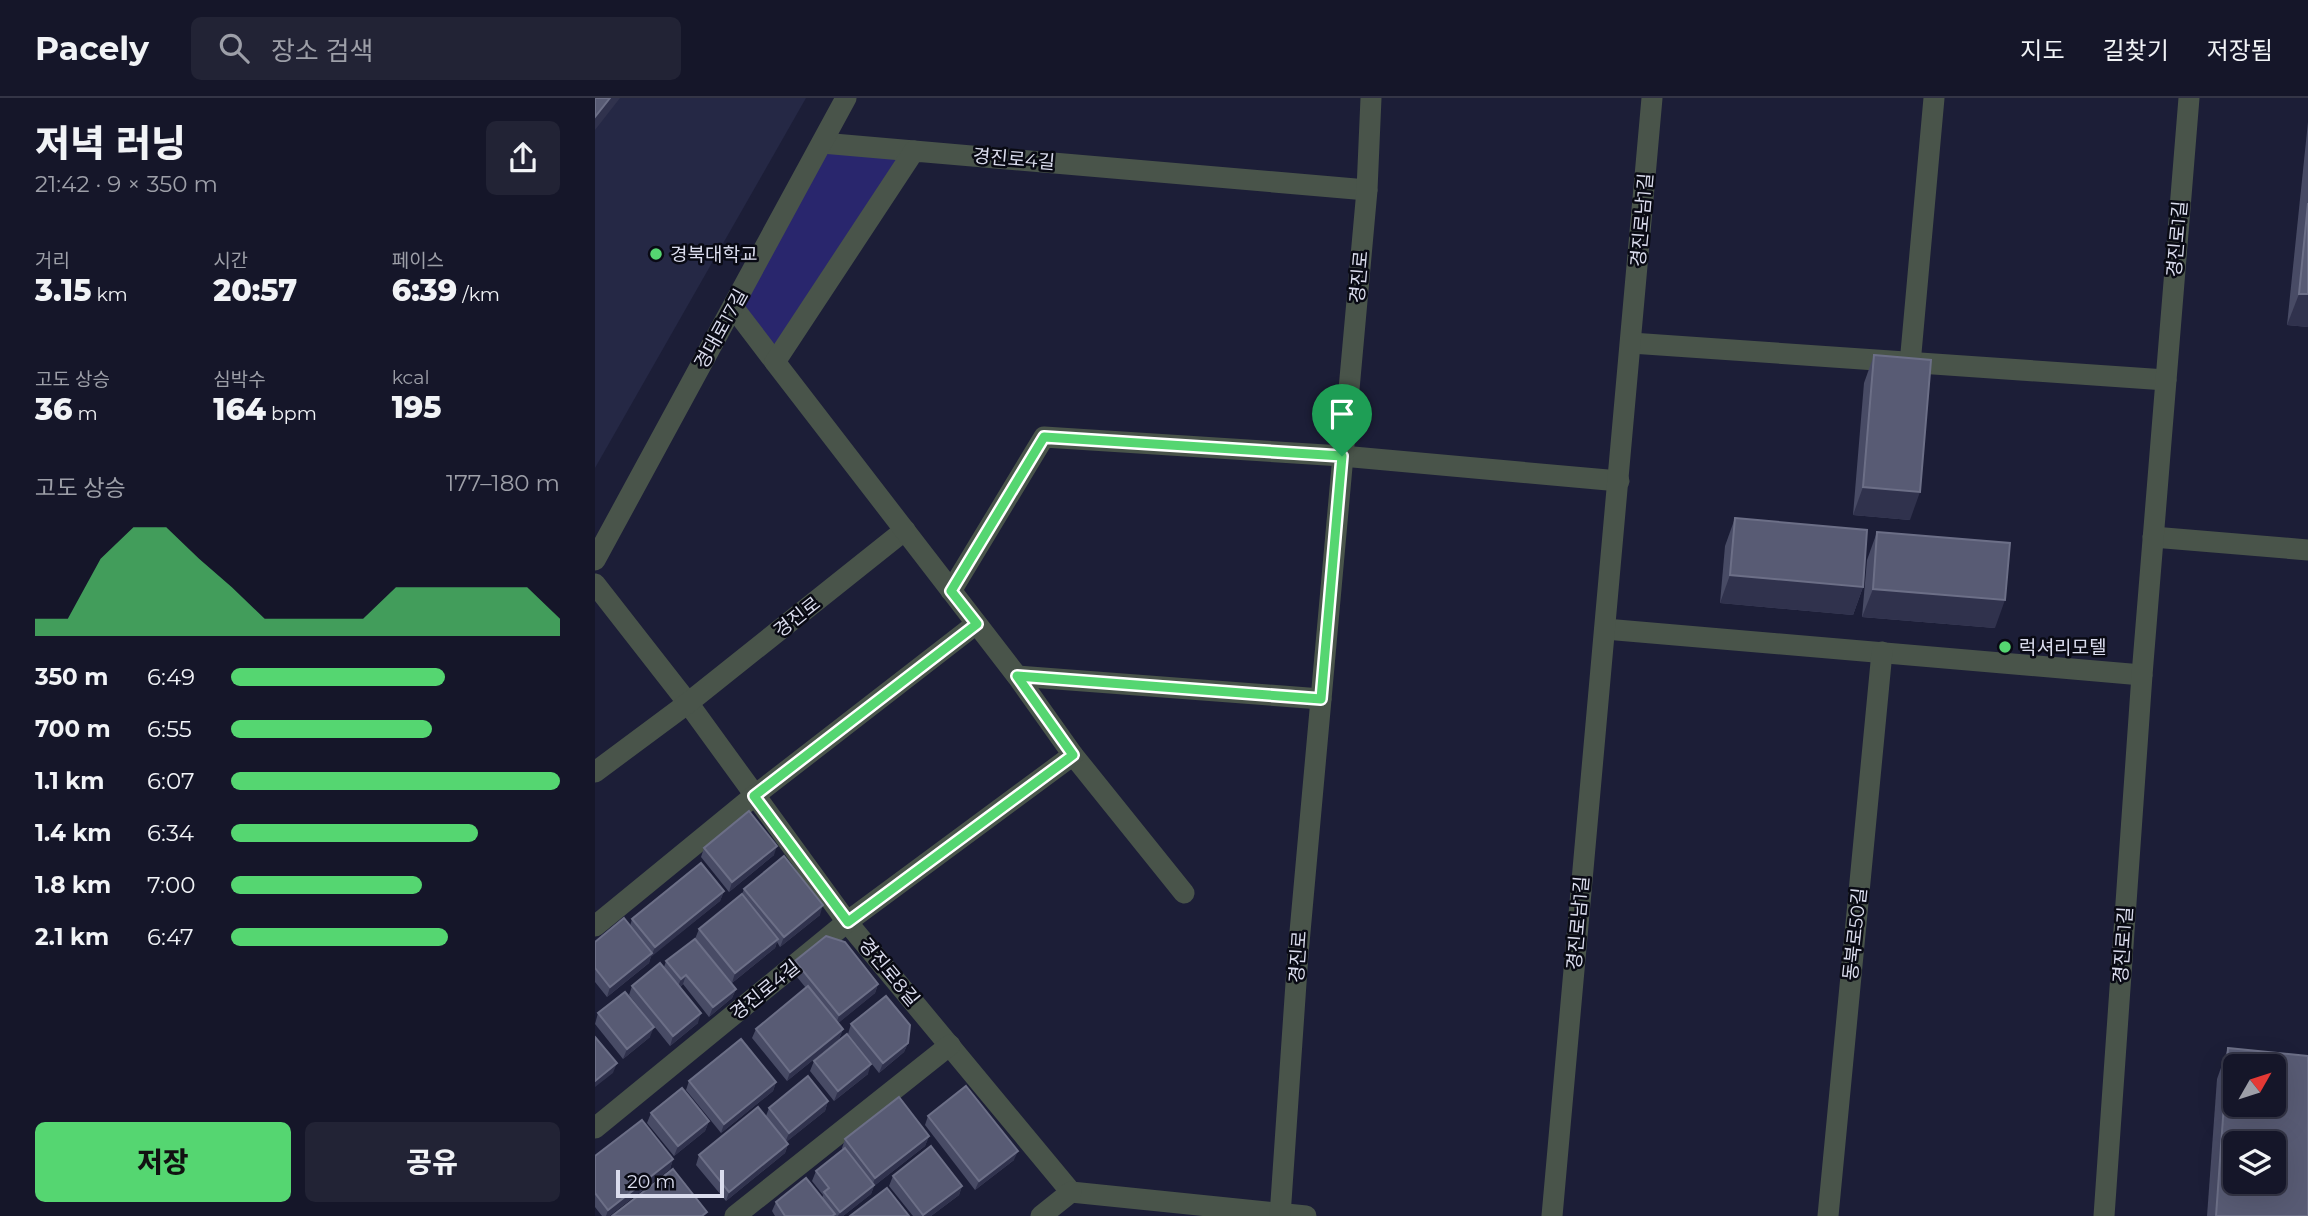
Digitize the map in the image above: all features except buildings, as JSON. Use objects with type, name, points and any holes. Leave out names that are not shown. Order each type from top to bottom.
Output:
[{"type":"street","name":"경대로17길","points":[[595,560],[846,98]]},
{"type":"street","name":"경진로","points":[[1280,1215],[1297,954],[1367,190],[1371,98]]},
{"type":"street","name":"경진로남1길","points":[[1552,1216],[1652,98]]},
{"type":"street","points":[[1910,364],[1934,98]]},
{"type":"street","name":"경진로1길","points":[[2104,1216],[2142,675],[2189,98]]},
{"type":"street","name":"경진로4길","points":[[822,143],[1367,190]]},
{"type":"street","points":[[775,362],[914,151]]},
{"type":"street","points":[[733,307],[1017,676],[1073,755],[1184,893]]},
{"type":"street","points":[[1631,343],[2166,380]]},
{"type":"street","points":[[951,591],[1044,437],[1342,456],[1619,481]]},
{"type":"street","name":"경진로","points":[[688,703],[905,530]]},
{"type":"street","points":[[2153,537],[2308,550]]},
{"type":"street","name":"경진로8길","points":[[595,584],[688,703],[848,922],[1071,1192]]},
{"type":"street","points":[[595,926],[754,796],[977,624]]},
{"type":"street","points":[[1605,629],[2142,675]]},
{"type":"street","name":"동북로50길","points":[[1828,1216],[1882,652]]},
{"type":"street","points":[[1017,676],[1321,699]]},
{"type":"street","points":[[595,772],[688,703]]},
{"type":"street","name":"경진로4길","points":[[595,1128],[848,922],[1073,755]]},
{"type":"street","points":[[735,1216],[950,1045]]},
{"type":"street","points":[[1041,1216],[1071,1192],[1307,1216]]},
{"type":"shaded area","name":"경북대학교","points":[[595,98],[806,98],[595,468]]},
{"type":"shaded area","points":[[822,143],[914,151],[775,362],[733,307]]},
{"type":"place","name":"경북대학교","points":[[656,254]]},
{"type":"place","name":"럭셔리모텔","points":[[2005,647]]},
{"type":"route","points":[[1044,437],[1342,456],[1321,699],[1017,676],[1073,755],[848,922],[754,796],[977,624],[951,591],[1044,437]]}]
